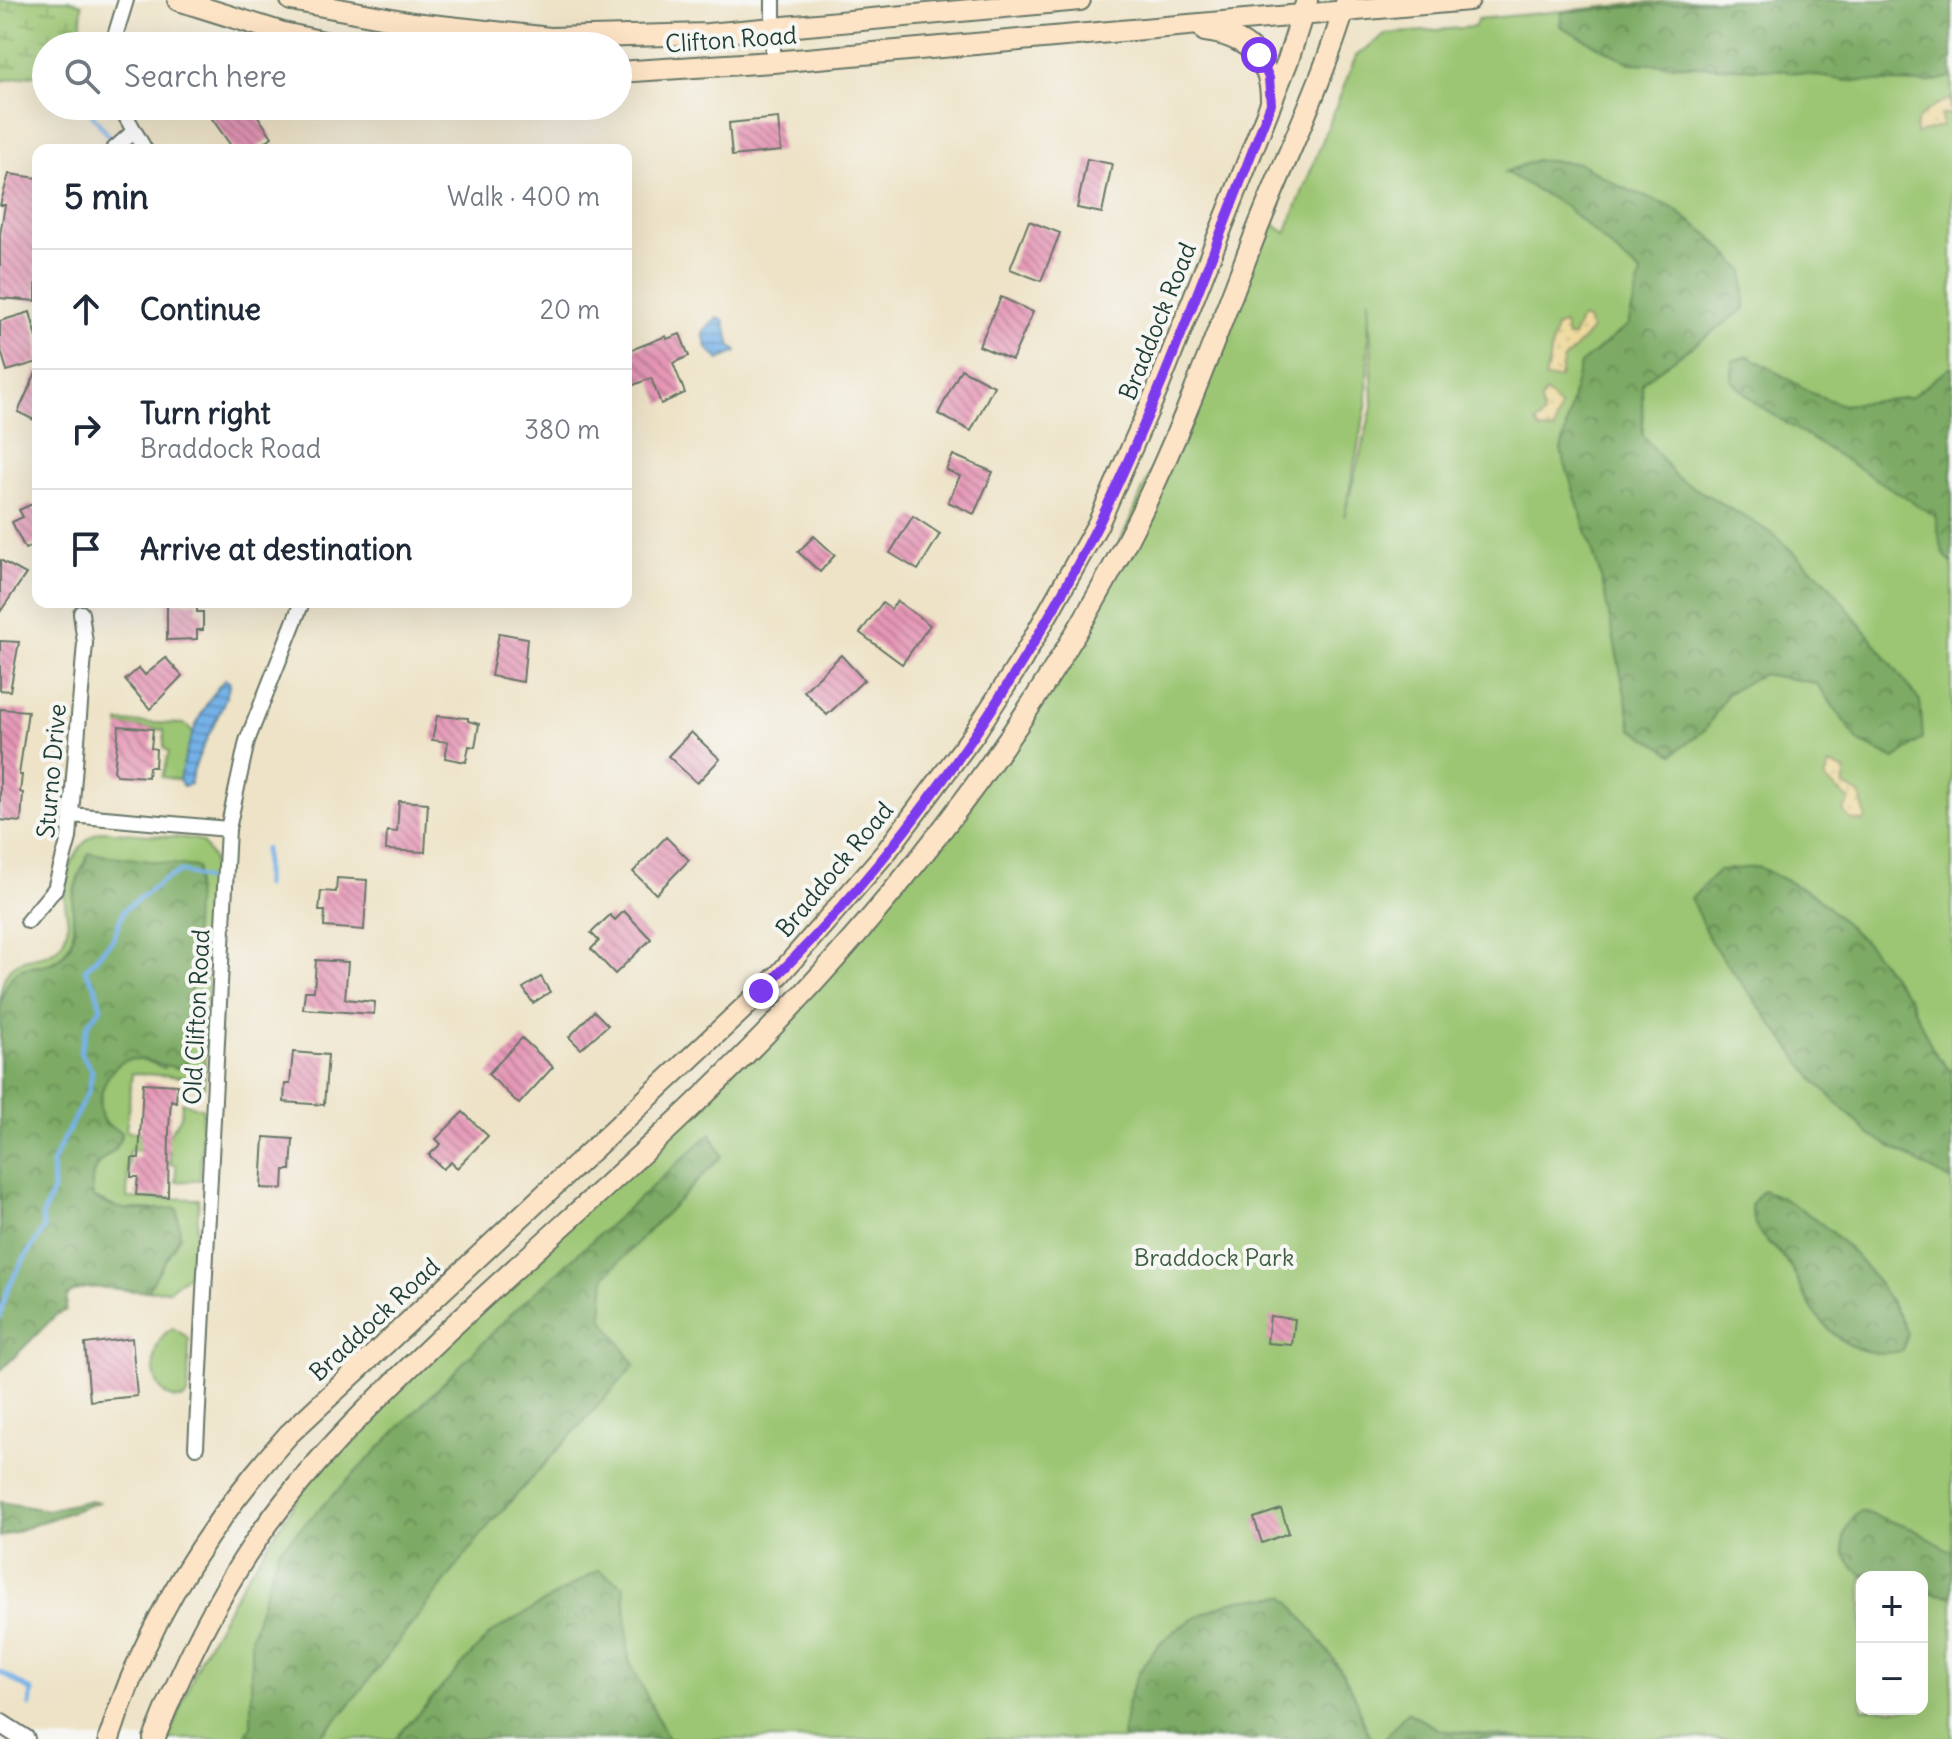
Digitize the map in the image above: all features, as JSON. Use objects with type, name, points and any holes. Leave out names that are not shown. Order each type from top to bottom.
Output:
[{"type":"main road","points":[[178,0],[280,32]]},
{"type":"main road","name":"Clifton Road","points":[[291,0],[413,23],[495,32]]},
{"type":"main road","name":"Clifton Road","points":[[632,36],[708,34],[1080,0]]},
{"type":"main road","name":"Clifton Road","points":[[632,71],[773,62],[1174,26],[1305,8],[1469,0]]},
{"type":"main road","points":[[154,1739],[176,1681],[211,1611],[290,1494],[382,1393],[772,1028],[918,864],[1016,730],[1093,604],[1139,517],[1184,416],[1346,5]]},
{"type":"main road","name":"Braddock Road","points":[[109,1739],[135,1669],[185,1570],[228,1504],[255,1472],[289,1434],[780,974],[886,852],[974,734],[1021,661],[1098,524],[1163,377],[1271,104],[1305,8]]},
{"type":"main road","points":[[1174,26],[1233,37],[1253,49],[1269,78],[1271,104]]},
{"type":"street","points":[[116,32],[126,0]]},
{"type":"street","points":[[773,0],[773,62]]},
{"type":"street","points":[[126,120],[140,144]]},
{"type":"street","points":[[120,144],[132,133]]},
{"type":"street","name":"Old Clifton Road","points":[[196,1447],[228,829],[247,741],[300,608]]},
{"type":"street","name":"Sturno Drive","points":[[28,921],[55,889],[71,815],[85,643],[81,613]]},
{"type":"street","points":[[71,815],[228,829]]},
{"type":"street","points":[[0,1723],[25,1739]]},
{"type":"green space","points":[[0,0],[70,0],[82,4],[81,32],[32,32],[32,75],[0,81]]},
{"type":"green space","name":"Braddock Park","points":[[1676,0],[1952,0],[1952,1739],[168,1739],[201,1656],[243,1582],[332,1446],[842,952],[1016,730],[1093,604],[1263,216],[1286,233],[1356,56],[1386,34],[1474,27],[1478,19]],"holes":[[[1369,296],[1373,404],[1344,517],[1367,402]]]},
{"type":"green space","points":[[1719,0],[1952,0],[1952,77],[1927,83],[1848,81],[1781,70],[1630,63],[1560,26],[1562,12]]},
{"type":"green space","points":[[1536,160],[1580,163],[1621,187],[1671,207],[1709,235],[1744,271],[1745,309],[1642,382],[1643,435],[1676,477],[1772,533],[1827,582],[1920,701],[1923,738],[1895,759],[1859,742],[1816,683],[1762,674],[1727,694],[1706,729],[1673,754],[1632,729],[1602,581],[1561,451],[1580,364],[1628,325],[1641,274],[1566,207],[1505,172]]},
{"type":"green space","points":[[1749,356],[1814,394],[1843,405],[1911,397],[1952,366],[1952,564],[1943,553],[1935,516],[1756,404],[1732,381],[1732,361]]},
{"type":"green space","points":[[119,722],[184,724],[190,729],[194,750],[184,781],[162,777],[169,752],[164,748],[164,730],[119,726]]},
{"type":"green space","points":[[103,831],[194,839],[202,842],[213,859],[204,1087],[185,1086],[184,1077],[132,1073],[126,1131],[168,1136],[181,1117],[182,1102],[203,1109],[200,1180],[176,1182],[176,1165],[170,1164],[170,1151],[129,1150],[127,1198],[199,1199],[194,1271],[169,1290],[147,1291],[180,1236],[177,1209],[120,1209],[93,1197],[95,1169],[116,1149],[113,1129],[100,1117],[100,1101],[108,1075],[118,1062],[129,1057],[164,1068],[89,854],[75,889],[70,944],[57,959],[48,964],[21,969],[13,976],[0,1006],[2,984],[8,970],[17,963],[50,953],[59,946],[68,925],[65,892],[74,859],[86,841]]},
{"type":"green space","points":[[89,853],[197,867],[187,1069],[138,1059],[119,1064],[110,1073],[102,1093],[100,1111],[105,1124],[121,1132],[116,1148],[98,1164],[92,1182],[93,1197],[112,1206],[144,1210],[177,1208],[180,1236],[147,1291],[94,1287],[75,1291],[67,1296],[66,1310],[57,1314],[0,1371],[0,1006],[12,976],[20,970],[55,961],[69,947],[73,934],[74,894]]},
{"type":"green space","points":[[1759,867],[1815,895],[1869,946],[1909,998],[1933,1050],[1952,1073],[1952,1181],[1870,1135],[1815,1081],[1710,941],[1691,899],[1719,870]]},
{"type":"green space","points":[[711,1133],[722,1156],[605,1276],[602,1317],[635,1365],[490,1524],[342,1714],[317,1739],[244,1739],[251,1726],[251,1637],[278,1551],[510,1315]]},
{"type":"green space","points":[[1763,1190],[1808,1214],[1849,1248],[1897,1312],[1908,1334],[1902,1351],[1870,1352],[1856,1348],[1831,1332],[1811,1307],[1789,1264],[1762,1237],[1755,1225],[1751,1205]]},
{"type":"green space","points":[[173,1328],[189,1338],[188,1394],[183,1399],[171,1397],[162,1391],[154,1370],[158,1345]]},
{"type":"green space","points":[[91,1500],[98,1502],[0,1537],[0,1502],[47,1510]]},
{"type":"green space","points":[[1861,1511],[1913,1529],[1952,1552],[1952,1596],[1928,1593],[1928,1571],[1856,1570],[1845,1554],[1844,1544],[1853,1518]]},
{"type":"green space","points":[[599,1570],[624,1586],[629,1660],[668,1739],[395,1739],[491,1633]]},
{"type":"green space","points":[[1285,1596],[1339,1668],[1354,1694],[1364,1725],[1375,1739],[1123,1739],[1131,1691],[1152,1653],[1167,1637],[1206,1612],[1229,1603]]},
{"type":"green space","points":[[1407,1712],[1440,1730],[1524,1739],[1384,1739]]},
{"type":"sand","points":[[1949,99],[1952,114],[1941,115],[1942,126],[1916,134],[1921,116]]},
{"type":"sand","points":[[1581,318],[1589,321],[1591,331],[1563,361],[1560,378],[1545,379],[1556,326],[1564,324],[1567,337],[1573,337]]},
{"type":"sand","points":[[1546,392],[1560,407],[1554,431],[1540,430],[1536,423],[1544,415],[1540,401]]},
{"type":"sand","points":[[1829,764],[1846,771],[1843,785],[1860,795],[1866,818],[1863,822],[1851,820],[1843,811],[1850,800],[1825,780]]},
{"type":"water","points":[[717,318],[724,320],[731,346],[737,352],[719,360],[707,348],[703,332]]},
{"type":"water","points":[[225,679],[230,683],[226,696],[198,758],[190,784],[183,786],[179,780],[196,726],[208,701]]},
{"type":"building","points":[[778,118],[781,151],[732,156],[729,123]]},
{"type":"building","points":[[213,120],[260,120],[272,137],[262,144],[230,144]]},
{"type":"building","points":[[1087,159],[1112,164],[1102,213],[1077,208]]},
{"type":"building","points":[[9,174],[32,177],[32,301],[0,298],[0,234],[5,205],[0,205]]},
{"type":"building","points":[[1029,221],[1060,233],[1041,281],[1010,269]]},
{"type":"building","points":[[1001,297],[1033,312],[1012,360],[979,346]]},
{"type":"building","points":[[30,312],[32,364],[7,371],[0,347],[0,321]]},
{"type":"building","points":[[680,334],[689,356],[673,363],[685,393],[661,404],[651,378],[632,386],[632,350],[666,336],[667,339]]},
{"type":"building","points":[[961,369],[994,386],[971,431],[938,414]]},
{"type":"building","points":[[32,381],[32,419],[18,412]]},
{"type":"building","points":[[953,455],[993,472],[974,514],[948,502],[960,476],[946,470]]},
{"type":"building","points":[[32,504],[32,546],[25,549],[12,522],[23,517],[19,510]]},
{"type":"building","points":[[913,516],[940,534],[918,570],[890,553]]},
{"type":"building","points":[[814,536],[835,555],[820,572],[798,552]]},
{"type":"building","points":[[0,560],[26,574],[0,612]]},
{"type":"building","points":[[897,601],[930,625],[902,664],[860,633],[882,603],[891,609]]},
{"type":"building","points":[[167,608],[197,608],[197,612],[203,612],[203,630],[197,630],[197,639],[167,640]]},
{"type":"building","points":[[499,633],[527,638],[523,682],[491,676]]},
{"type":"building","points":[[0,641],[19,642],[10,691],[0,690]]},
{"type":"building","points":[[841,655],[864,680],[827,715],[804,691]]},
{"type":"building","points":[[166,658],[182,676],[150,709],[125,680],[139,668],[145,675]]},
{"type":"building","points":[[0,709],[28,711],[19,775],[22,775],[20,792],[23,793],[21,822],[0,820]]},
{"type":"building","points":[[437,716],[468,718],[468,721],[479,724],[475,747],[469,746],[466,762],[445,758],[448,742],[432,740]]},
{"type":"building","points":[[119,726],[153,729],[151,748],[156,749],[155,767],[149,767],[148,777],[117,775],[114,771]]},
{"type":"building","points":[[691,732],[720,759],[697,783],[668,756]]},
{"type":"building","points":[[399,801],[428,803],[425,852],[386,850],[387,831],[397,832]]},
{"type":"building","points":[[666,837],[689,860],[656,894],[633,872]]},
{"type":"building","points":[[337,878],[367,880],[364,930],[324,927],[325,911],[319,911],[321,891],[336,892]]},
{"type":"building","points":[[624,911],[651,939],[615,974],[591,949],[599,941],[591,933],[610,915],[615,920]]},
{"type":"building","points":[[316,960],[348,962],[345,999],[375,1002],[374,1014],[303,1009],[305,991],[314,991]]},
{"type":"building","points":[[541,977],[550,992],[533,1003],[523,988]]},
{"type":"building","points":[[594,1011],[608,1025],[581,1049],[569,1037]]},
{"type":"building","points":[[522,1038],[553,1067],[519,1104],[488,1074]]},
{"type":"building","points":[[293,1052],[328,1055],[324,1105],[284,1102],[285,1084],[290,1084]]},
{"type":"building","points":[[143,1083],[177,1085],[176,1102],[171,1100],[168,1197],[136,1195],[138,1177],[131,1177],[132,1158],[139,1158]]},
{"type":"building","points":[[463,1112],[488,1136],[457,1168],[451,1162],[443,1169],[429,1155],[441,1144],[436,1139]]},
{"type":"building","points":[[264,1137],[293,1139],[291,1170],[284,1170],[283,1189],[261,1188]]},
{"type":"building","points":[[1270,1316],[1295,1319],[1292,1345],[1267,1343]]},
{"type":"building","points":[[132,1338],[137,1396],[90,1401],[85,1344]]},
{"type":"building","points":[[1281,1509],[1289,1533],[1262,1543],[1254,1518]]},
{"type":"waterway","points":[[96,120],[110,138]]},
{"type":"waterway","points":[[265,849],[265,886]]},
{"type":"waterway","points":[[0,1317],[11,1282],[44,1229],[42,1218],[53,1190],[52,1163],[89,1089],[92,1071],[80,1052],[88,1024],[101,1008],[95,986],[85,970],[113,939],[124,910],[162,881],[182,871],[205,879]]},
{"type":"waterway","points":[[0,1672],[32,1691],[30,1705]]},
{"type":"route","points":[[761,991],[780,974],[886,852],[974,734],[1060,595],[1098,524],[1163,377],[1271,104],[1269,78],[1259,55]]}]
